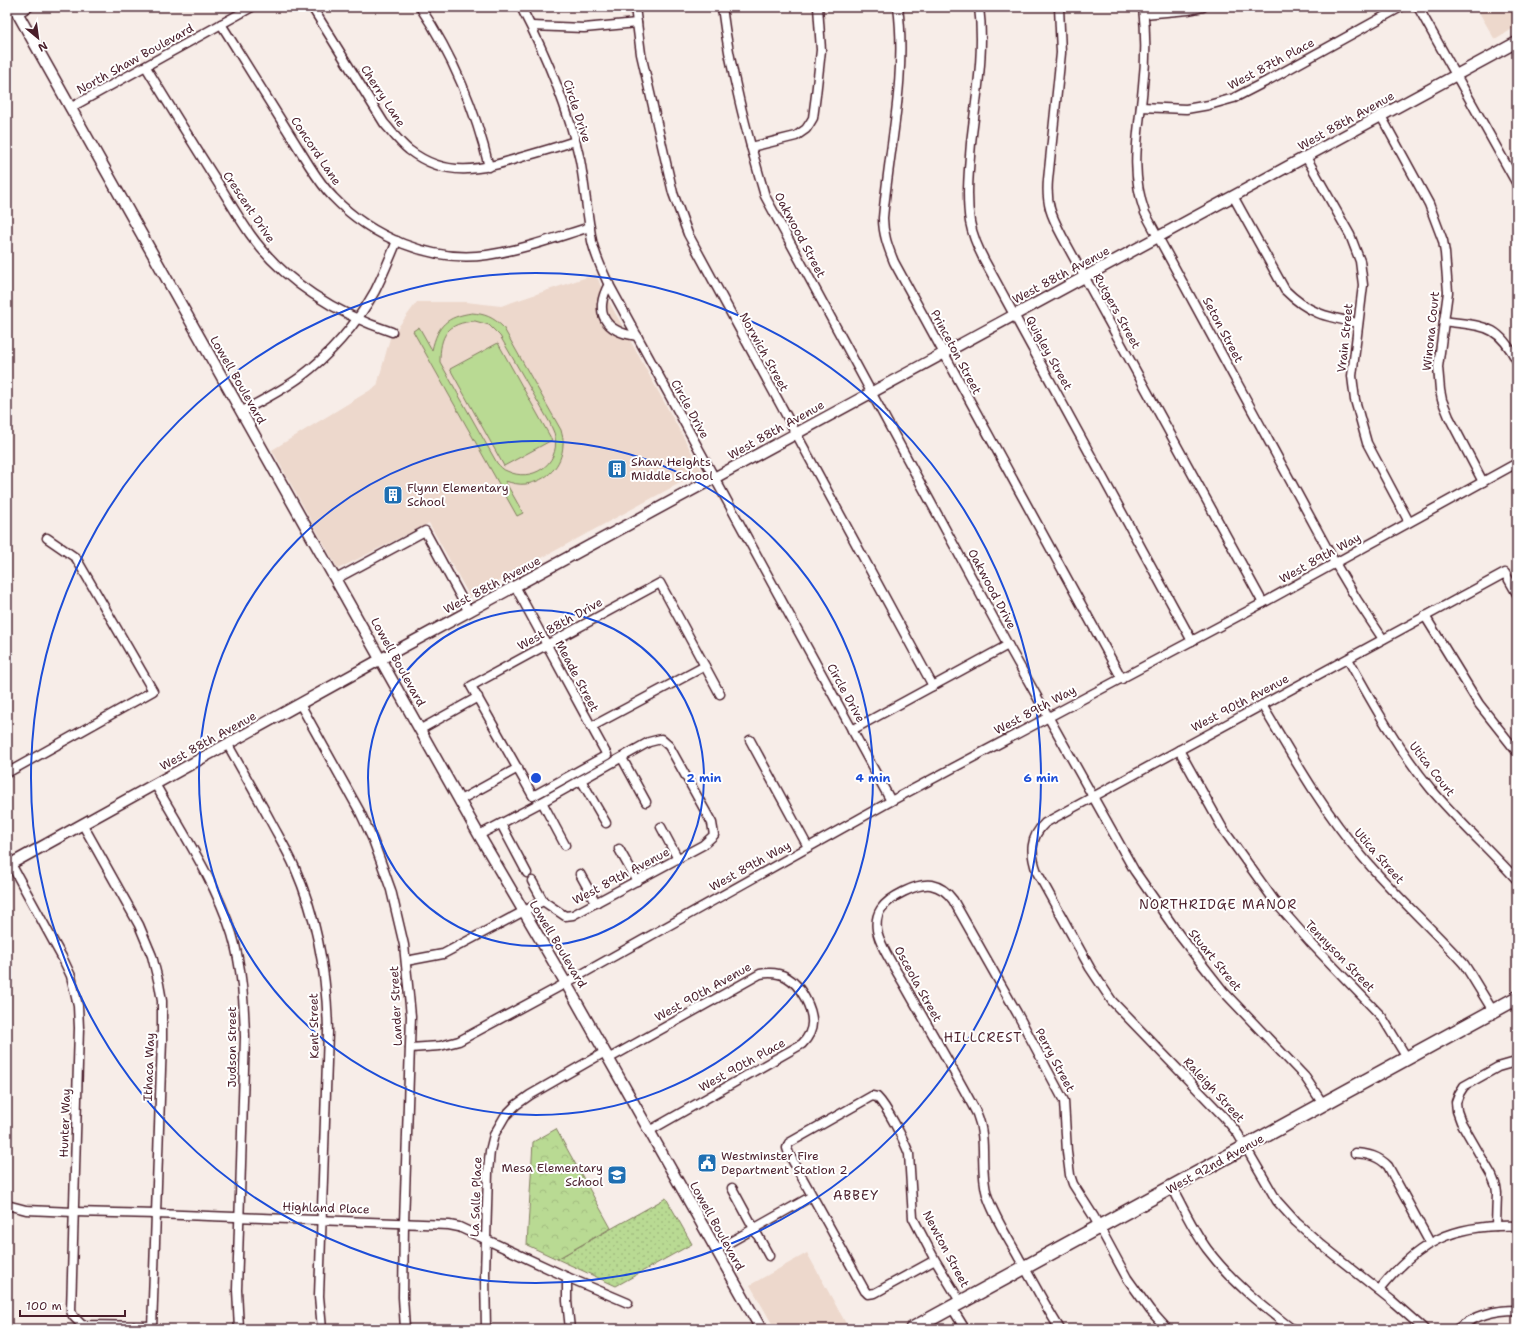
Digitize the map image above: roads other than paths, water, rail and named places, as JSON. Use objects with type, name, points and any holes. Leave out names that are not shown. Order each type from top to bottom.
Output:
[{"type":"main road","name":"West 92nd Avenue","points":[[912,1329],[1517,998]]},
{"type":"street","points":[[16,10],[29,7]]},
{"type":"street","name":"North Shaw Boulevard","points":[[70,108],[252,7]]},
{"type":"street","name":"Cherry Lane","points":[[312,7],[384,123],[396,138],[409,150],[432,163],[448,168],[467,170],[489,167],[575,141]]},
{"type":"street","points":[[420,7],[441,42],[469,101],[485,148],[489,167]]},
{"type":"street","name":"Circle Drive","points":[[522,7],[532,26],[556,85],[575,141],[586,193],[590,227],[597,257],[609,284],[891,801]]},
{"type":"street","name":"Norwich Street","points":[[635,7],[641,54],[673,193],[688,234],[933,686]]},
{"type":"street","name":"Oakwood Street","points":[[722,7],[730,59],[751,147],[765,196],[872,392]]},
{"type":"street","points":[[751,147],[796,136],[806,129],[813,118],[821,50],[818,7]]},
{"type":"street","name":"Princeton Street","points":[[898,7],[901,33],[901,61],[884,209],[884,232],[888,247],[894,262],[943,353],[1122,679]]},
{"type":"street","name":"Quigley Street","points":[[979,7],[982,34],[968,176],[970,223],[978,248],[1192,641]]},
{"type":"street","name":"Rutgers Street","points":[[1060,7],[1062,53],[1047,199],[1053,218],[1263,603]]},
{"type":"street","points":[[1144,10],[1188,10],[1203,7]]},
{"type":"street","name":"West 87th Place","points":[[1141,107],[1186,108],[1209,105],[1234,98],[1401,7]]},
{"type":"street","points":[[1418,7],[1517,184]]},
{"type":"street","name":"Lowell Boulevard","points":[[16,10],[241,412],[522,910],[529,918],[607,1055],[760,1329]]},
{"type":"street","name":"Seton Street","points":[[1144,10],[1145,64],[1136,160],[1138,189],[1145,213],[1335,563],[1357,600],[1384,639]]},
{"type":"street","points":[[532,26],[584,28],[637,23]]},
{"type":"street","name":"Concord Lane","points":[[221,24],[325,188],[346,210],[362,222],[397,241],[428,251],[450,255],[475,256],[508,251],[590,227]]},
{"type":"street","name":"West 88th Avenue","points":[[9,865],[381,659],[1517,42]]},
{"type":"street","name":"Crescent Drive","points":[[146,66],[258,244],[288,275],[309,292],[357,319],[392,332]]},
{"type":"street","name":"Winona Court","points":[[1381,116],[1429,204],[1442,241],[1445,253],[1448,292],[1438,367],[1442,400],[1449,417],[1483,482]]},
{"type":"street","name":"Vrain Street","points":[[1306,157],[1350,235],[1360,261],[1363,285],[1352,376],[1353,391],[1359,419],[1367,443],[1409,522]]},
{"type":"street","points":[[1233,196],[1285,290],[1290,296],[1304,307],[1324,316],[1358,323]]},
{"type":"street","points":[[241,412],[288,386],[338,344],[374,293],[397,241]]},
{"type":"street","points":[[609,284],[601,302],[603,313],[608,324],[614,330],[623,334],[637,336]]},
{"type":"street","points":[[1444,322],[1487,328],[1499,335],[1508,345],[1517,361]]},
{"type":"street","name":"Oakwood Drive","points":[[872,392],[1008,645],[1093,796]]},
{"type":"street","name":"West 89th Way","points":[[410,1048],[440,1046],[459,1041],[566,983],[891,801],[1048,716],[1122,679],[1263,603],[1517,463]]},
{"type":"street","points":[[336,579],[425,531],[469,612]]},
{"type":"street","points":[[7,773],[153,690],[76,558],[47,538]]},
{"type":"street","name":"West 90th Avenue","points":[[1043,882],[1037,872],[1031,853],[1036,833],[1045,823],[1505,573],[1517,594]]},
{"type":"street","name":"West 88th Drive","points":[[478,697],[471,686],[660,583],[705,666]]},
{"type":"street","name":"Meade Street","points":[[516,586],[546,645],[607,755],[533,796],[518,768]]},
{"type":"street","points":[[1425,616],[1479,704],[1517,752]]},
{"type":"street","points":[[852,730],[1008,645]]},
{"type":"street","name":"Utica Court","points":[[1348,658],[1387,728],[1420,775],[1446,806],[1517,880]]},
{"type":"street","points":[[591,727],[705,666],[720,694]]},
{"type":"street","points":[[421,729],[478,697],[518,768],[460,800]]},
{"type":"street","name":"Lander Street","points":[[300,704],[360,812],[373,840],[392,896],[404,945],[410,1016],[404,1223],[403,1297],[405,1329]]},
{"type":"street","name":"Utica Street","points":[[1262,705],[1306,780],[1344,834],[1381,878],[1464,964],[1472,974],[1493,1011]]},
{"type":"street","name":"West 89th Avenue","points":[[543,901],[565,916],[574,915],[703,845],[714,835],[712,823],[669,746],[661,739],[649,742],[622,758]]},
{"type":"street","points":[[750,740],[808,847]]},
{"type":"street","name":"Kent Street","points":[[228,744],[295,868],[309,904],[322,959],[327,1003],[328,1032],[319,1296],[322,1329]]},
{"type":"street","name":"Tennyson Street","points":[[1179,750],[1222,829],[1276,904],[1382,1018],[1408,1058]]},
{"type":"street","points":[[480,835],[622,758],[646,802]]},
{"type":"street","points":[[581,780],[606,823]]},
{"type":"street","name":"Judson Street","points":[[155,784],[217,896],[232,934],[241,975],[244,1000],[245,1037],[237,1290],[239,1329]]},
{"type":"street","name":"Stuart Street","points":[[1093,796],[1134,870],[1180,936],[1228,996],[1310,1083],[1323,1104]]},
{"type":"street","points":[[542,802],[565,845]]},
{"type":"street","points":[[406,961],[443,954],[515,916],[522,910],[543,901],[501,824]]},
{"type":"street","name":"Ithaca Way","points":[[83,825],[145,938],[152,956],[159,984],[162,1009],[162,1040],[152,1328]]},
{"type":"street","points":[[661,828],[678,859]]},
{"type":"street","points":[[619,849],[637,881]]},
{"type":"street","name":"Hunter Way","points":[[9,865],[63,959],[71,976],[76,992],[80,1028],[71,1311],[79,1322],[89,1326],[152,1328]]},
{"type":"street","points":[[580,874],[596,903]]},
{"type":"street","name":"Raleigh Street","points":[[1043,882],[1090,968],[1112,1001],[1224,1117],[1238,1134],[1277,1201],[1296,1222],[1322,1246],[1379,1290],[1424,1329]]},
{"type":"street","name":"Perry Street","points":[[900,895],[910,889],[931,885],[942,889],[953,900],[1060,1091],[1065,1108],[1070,1175],[1073,1184],[1127,1278],[1150,1310],[1167,1329]]},
{"type":"street","name":"Osceola Street","points":[[900,895],[886,904],[880,912],[877,921],[878,934],[892,963],[977,1114],[983,1136],[987,1194],[993,1210],[1060,1329]]},
{"type":"street","name":"West 90th Avenue","points":[[607,1055],[760,974],[774,973],[788,977],[798,986],[805,998]]},
{"type":"street","name":"West 90th Place","points":[[649,1131],[802,1044],[809,1036],[812,1025],[812,1014],[805,998]]},
{"type":"street","name":"La Salle Place","points":[[486,1329],[485,1281],[488,1172],[490,1150],[498,1128],[510,1110],[530,1095],[607,1055]]},
{"type":"street","points":[[1496,1226],[1497,1193],[1495,1182],[1456,1111],[1457,1099],[1464,1086],[1503,1065],[1512,1063],[1517,1064]]},
{"type":"street","name":"Newton Street","points":[[812,1196],[789,1154],[787,1146],[792,1141],[875,1095],[886,1110],[909,1154],[913,1218],[957,1305],[965,1329]]},
{"type":"street","points":[[1355,1154],[1374,1156],[1384,1161],[1430,1243]]},
{"type":"street","points":[[1172,1187],[1198,1236],[1223,1269],[1253,1298],[1292,1329]]},
{"type":"street","points":[[732,1188],[769,1256]]},
{"type":"street","points":[[716,1250],[812,1196],[865,1291],[870,1294],[875,1293],[935,1260]]},
{"type":"street","name":"Highland Place","points":[[7,1205],[26,1210],[454,1226],[628,1303]]},
{"type":"street","points":[[1379,1290],[1405,1261],[1430,1243],[1456,1232],[1473,1228],[1517,1226]]},
{"type":"street","points":[[567,1277],[567,1301],[570,1329]]},
{"type":"street","points":[[1458,1329],[1475,1318],[1488,1313],[1517,1310]]},
{"type":"place","name":"Shaw Heights Middle School","points":[[617,469]]},
{"type":"place","name":"Flynn Elementary School","points":[[393,495]]},
{"type":"place","name":"Westminster Fire Department Station 2","points":[[707,1163]]},
{"type":"place","name":"Mesa Elementary School","points":[[617,1175]]},
{"type":"district","name":"NORTHRIDGE MANOR","points":[[1218,904]]},
{"type":"district","name":"HILLCREST","points":[[983,1037]]},
{"type":"district","name":"ABBEY","points":[[856,1195]]}]
